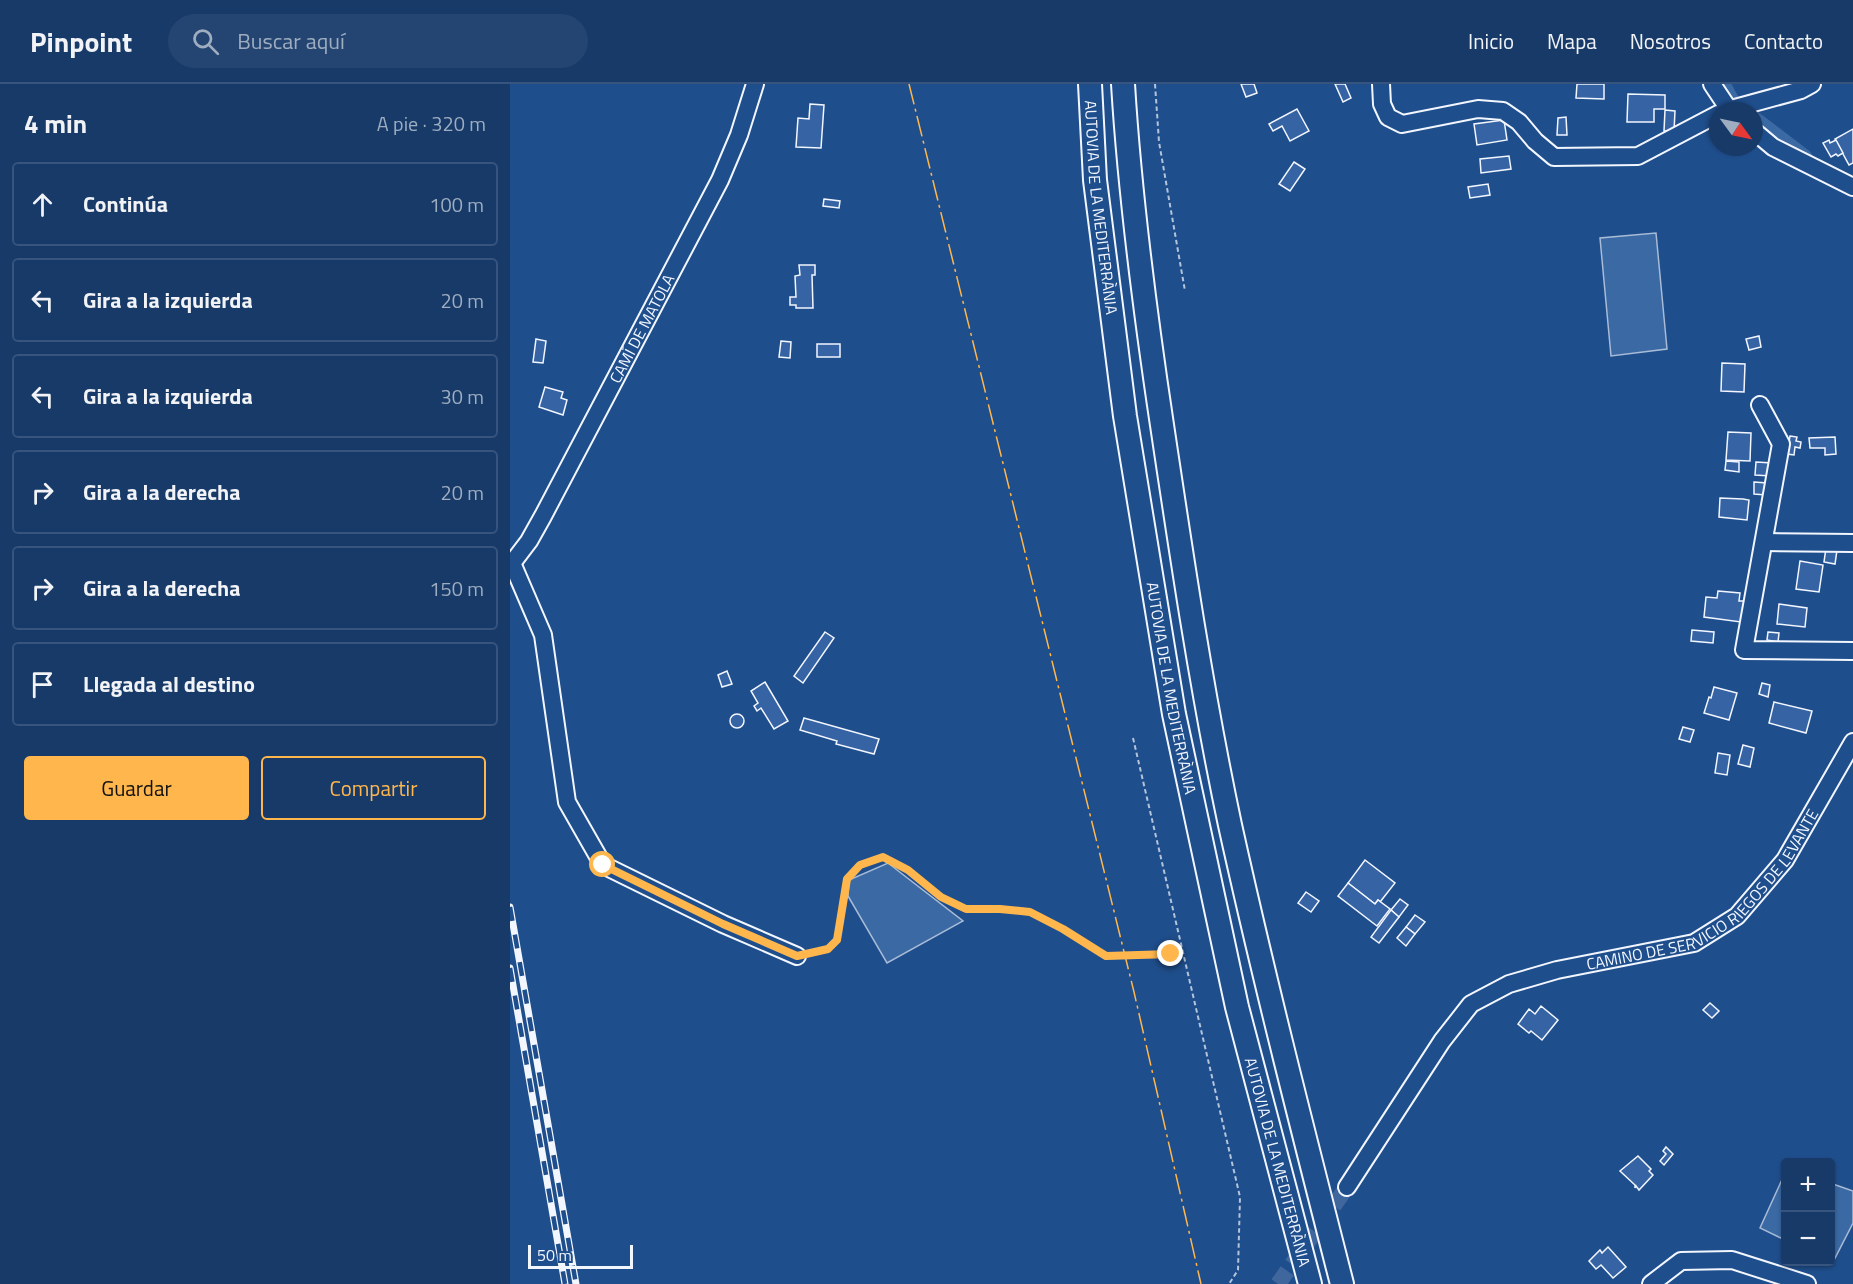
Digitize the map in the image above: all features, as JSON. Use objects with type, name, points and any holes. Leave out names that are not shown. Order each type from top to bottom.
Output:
[{"type":"highway","name":"AUTOVIA DE LA MEDITERRÀNIA","points":[[1090,84],[1095,180],[1125,416],[1174,714],[1238,1007],[1310,1284]]},
{"type":"highway","name":"AUTOVIA DE LA MEDITERRÀNIA","points":[[1123,84],[1130,175],[1150,345],[1190,617],[1240,867],[1342,1284]]},
{"type":"street","name":"CAMÍ DE MATOLA","points":[[511,564],[529,541],[543,516],[720,180],[739,135],[755,84]]},
{"type":"street","points":[[1381,84],[1382,104],[1388,117],[1402,124],[1478,109],[1503,111],[1519,122],[1535,141],[1554,157],[1638,156],[1709,119]]},
{"type":"street","points":[[1712,84],[1721,102]]},
{"type":"street","points":[[1758,102],[1801,90],[1812,84]]},
{"type":"street","points":[[1763,139],[1773,147],[1853,187]]},
{"type":"street","points":[[1760,405],[1781,444],[1744,650],[1853,651]]},
{"type":"street","points":[[1764,542],[1853,543]]},
{"type":"street","points":[[511,564],[543,635],[567,802],[603,865],[723,924],[797,956]]},
{"type":"street","name":"CAMINO DE SERVICIO RIEGOS DE LEVANTE","points":[[1347,1187],[1442,1041],[1471,1004],[1509,984],[1557,970],[1694,943],[1737,916],[1785,860],[1853,742]]},
{"type":"street","points":[[1651,1284],[1681,1261],[1732,1260],[1807,1284]]},
{"type":"path","points":[[1155,84],[1159,142],[1185,291]]},
{"type":"path","points":[[1133,738],[1240,1197],[1238,1270],[1229,1284]]},
{"type":"path","points":[[797,956],[828,949],[837,940],[847,879],[860,865],[883,857],[908,870],[941,897],[966,909],[1030,912],[1063,929],[1106,956],[1161,954],[1183,950]]},
{"type":"water","points":[[1656,233],[1667,349],[1611,356],[1600,238]]},
{"type":"water","points":[[888,863],[963,921],[887,963],[848,896],[849,880]]},
{"type":"water","points":[[1781,1182],[1781,1238],[1760,1228]]},
{"type":"water","points":[[1835,1185],[1853,1191],[1853,1223],[1835,1258]]},
{"type":"building","points":[[1241,84],[1254,84],[1257,93],[1246,97]]},
{"type":"building","points":[[1335,84],[1345,84],[1351,98],[1343,102]]},
{"type":"building","points":[[1577,84],[1604,84],[1604,99],[1576,98]]},
{"type":"building","points":[[1628,94],[1665,95],[1665,109],[1654,109],[1654,122],[1627,122]]},
{"type":"building","points":[[810,104],[824,105],[821,148],[796,147],[798,118],[809,119]]},
{"type":"building","points":[[1297,109],[1309,131],[1290,141],[1282,126],[1273,131],[1269,124]]},
{"type":"building","points":[[1665,110],[1675,111],[1674,131],[1664,131]]},
{"type":"building","points":[[1566,117],[1567,135],[1557,135],[1558,118]]},
{"type":"building","points":[[1504,120],[1507,140],[1477,145],[1474,124]]},
{"type":"building","points":[[1853,129],[1853,163],[1849,165],[1835,139]]},
{"type":"building","points":[[1829,140],[1830,143],[1836,140],[1843,153],[1831,157],[1823,143]]},
{"type":"building","points":[[1509,156],[1511,169],[1481,173],[1480,159]]},
{"type":"building","points":[[1294,162],[1305,169],[1290,191],[1279,184]]},
{"type":"building","points":[[1488,184],[1490,195],[1470,198],[1468,187]]},
{"type":"building","points":[[824,199],[840,201],[839,208],[823,206]]},
{"type":"building","points":[[799,265],[815,265],[815,275],[812,275],[813,308],[796,308],[796,305],[790,305],[790,297],[796,297],[795,276],[800,275]]},
{"type":"building","points":[[1759,336],[1761,347],[1749,350],[1746,339]]},
{"type":"building","points":[[536,339],[546,341],[543,363],[533,362]]},
{"type":"building","points":[[781,341],[791,342],[790,358],[779,357]]},
{"type":"building","points":[[817,344],[840,344],[840,357],[817,357]]},
{"type":"building","points":[[1722,363],[1745,364],[1744,392],[1721,391]]},
{"type":"building","points":[[545,387],[563,392],[561,398],[567,400],[563,415],[539,407]]},
{"type":"building","points":[[1728,432],[1751,433],[1750,461],[1726,460]]},
{"type":"building","points":[[1790,436],[1797,437],[1796,441],[1801,442],[1800,448],[1795,447],[1794,455],[1787,454]]},
{"type":"building","points":[[1835,437],[1836,454],[1825,455],[1825,448],[1810,448],[1809,438]]},
{"type":"building","points":[[1726,461],[1739,462],[1739,472],[1725,470]]},
{"type":"building","points":[[1756,462],[1772,463],[1771,476],[1755,475]]},
{"type":"building","points":[[1754,482],[1767,483],[1766,495],[1754,494]]},
{"type":"building","points":[[1720,498],[1749,500],[1747,520],[1719,517]]},
{"type":"building","points":[[1826,548],[1837,550],[1835,564],[1824,562]]},
{"type":"building","points":[[1800,561],[1823,565],[1819,592],[1796,589]]},
{"type":"building","points":[[1718,591],[1740,593],[1739,601],[1744,601],[1741,622],[1704,617],[1706,597],[1717,598]]},
{"type":"building","points":[[1779,604],[1807,608],[1805,627],[1777,624]]},
{"type":"building","points":[[1692,630],[1714,632],[1713,643],[1691,641]]},
{"type":"building","points":[[825,632],[834,638],[803,683],[794,676]]},
{"type":"building","points":[[1768,632],[1779,633],[1778,642],[1767,640]]},
{"type":"building","points":[[727,671],[732,684],[722,687],[718,675]]},
{"type":"building","points":[[765,682],[788,721],[774,729],[761,708],[757,711],[754,706],[758,703],[751,691]]},
{"type":"building","points":[[1762,683],[1770,685],[1768,697],[1759,694]]},
{"type":"building","points":[[1714,687],[1737,693],[1729,720],[1704,713]]},
{"type":"building","points":[[1774,702],[1812,711],[1806,733],[1769,723]]},
{"type":"building","points":[[737,714],[742,716],[744,721],[742,726],[737,728],[732,726],[730,721],[732,716]]},
{"type":"building","points":[[804,718],[879,739],[874,754],[836,744],[837,741],[800,730]]},
{"type":"building","points":[[1683,727],[1694,730],[1690,742],[1679,739]]},
{"type":"building","points":[[1743,745],[1754,748],[1750,767],[1738,764]]},
{"type":"building","points":[[1718,753],[1730,755],[1727,775],[1715,773]]},
{"type":"building","points":[[1365,860],[1395,883],[1380,902],[1378,900],[1375,904],[1348,883]]},
{"type":"building","points":[[1348,883],[1375,904],[1378,900],[1390,909],[1377,926],[1338,896]]},
{"type":"building","points":[[1306,892],[1319,901],[1311,912],[1298,903]]},
{"type":"building","points":[[1400,899],[1408,905],[1399,917],[1391,910]]},
{"type":"building","points":[[1391,910],[1399,917],[1379,943],[1371,937]]},
{"type":"building","points":[[1415,915],[1425,922],[1415,934],[1406,927]]},
{"type":"building","points":[[1406,927],[1415,934],[1406,946],[1397,938]]},
{"type":"building","points":[[1710,1003],[1719,1011],[1712,1018],[1703,1010]]},
{"type":"building","points":[[1541,1006],[1558,1020],[1542,1040],[1518,1024],[1529,1009],[1535,1014]]},
{"type":"building","points":[[1666,1147],[1673,1154],[1664,1165],[1660,1161],[1666,1154],[1663,1151]]},
{"type":"building","points":[[1638,1156],[1651,1169],[1649,1171],[1653,1175],[1639,1190],[1620,1171]]},
{"type":"building","points":[[1608,1247],[1626,1267],[1613,1278],[1601,1265],[1596,1269],[1589,1261],[1600,1250],[1602,1253]]},
{"type":"waterway","points":[[1723,84],[1731,99]]},
{"type":"waterway","points":[[1763,125],[1805,157]]},
{"type":"tunnel","points":[[1278,1284],[1347,1187]]},
{"type":"railway","points":[[510,907],[576,1284]]},
{"type":"railway","points":[[510,968],[565,1284]]},
{"type":"power","points":[[909,84],[1134,992],[1201,1284]]},
{"type":"route","points":[[603,865],[723,924],[797,956],[828,949],[837,940],[847,879],[860,865],[883,857],[908,870],[941,897],[966,909],[1030,912],[1063,929],[1106,956],[1171,954]]}]
